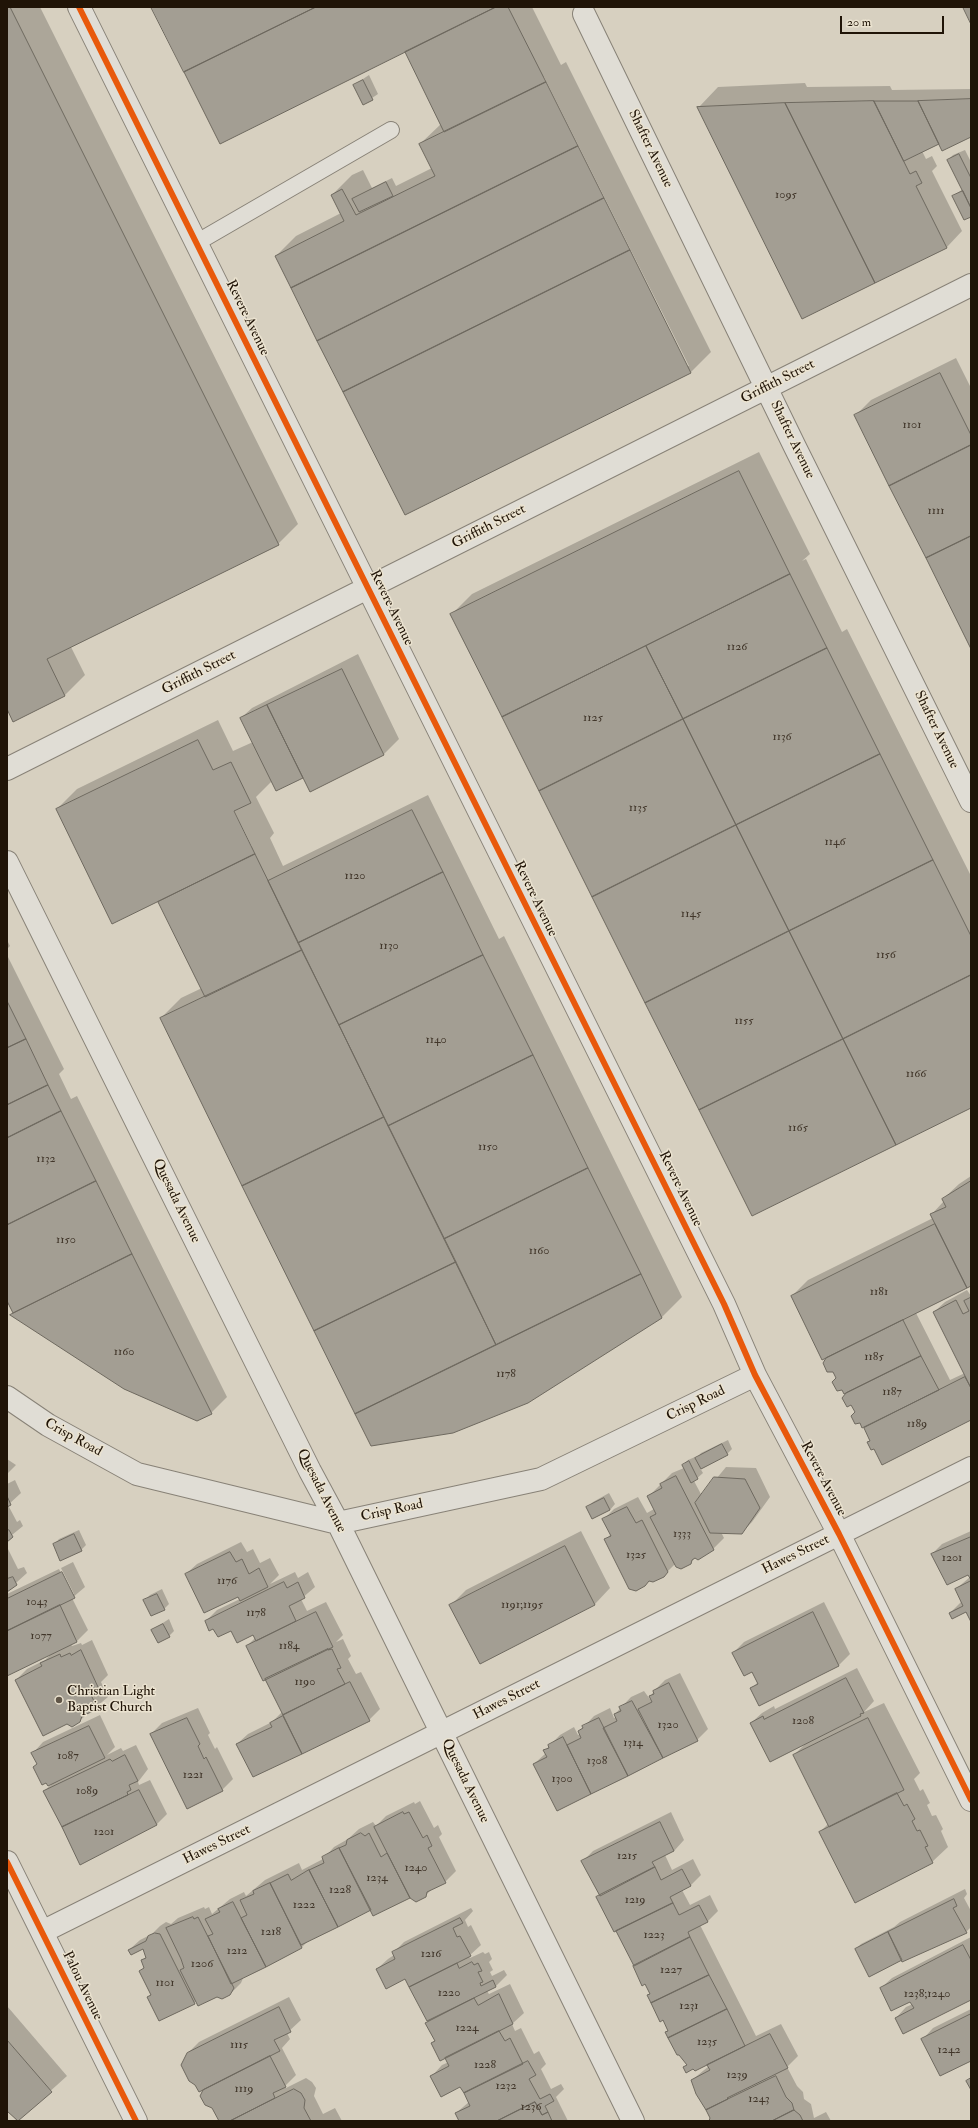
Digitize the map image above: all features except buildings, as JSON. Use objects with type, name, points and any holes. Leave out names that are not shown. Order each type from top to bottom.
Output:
[{"type":"street","name":"Revere Avenue","points":[[79,7],[724,1304],[755,1375],[839,1534],[971,1800]]},
{"type":"street","name":"Shafter Avenue","points":[[582,10],[766,388],[971,801]]},
{"type":"street","name":"Griffith Street","points":[[7,769],[971,286]]},
{"type":"street","name":"Quesada Avenue","points":[[7,862],[310,1471],[338,1523],[633,2121]]},
{"type":"street","name":"Crisp Road","points":[[7,1397],[48,1425],[137,1474],[338,1523],[541,1479],[755,1375]]},
{"type":"street","name":"Hawes Street","points":[[42,1932],[971,1468]]},
{"type":"street","name":"Palou Avenue","points":[[7,1862],[136,2121]]},
{"type":"lane","points":[[196,243],[391,130]]},
{"type":"cycle path","points":[[79,7],[724,1304],[755,1375],[839,1534],[971,1800]]},
{"type":"cycle path","points":[[7,1862],[136,2121]]},
{"type":"place","name":"Christian Light Baptist Church","points":[[59,1700]]}]
